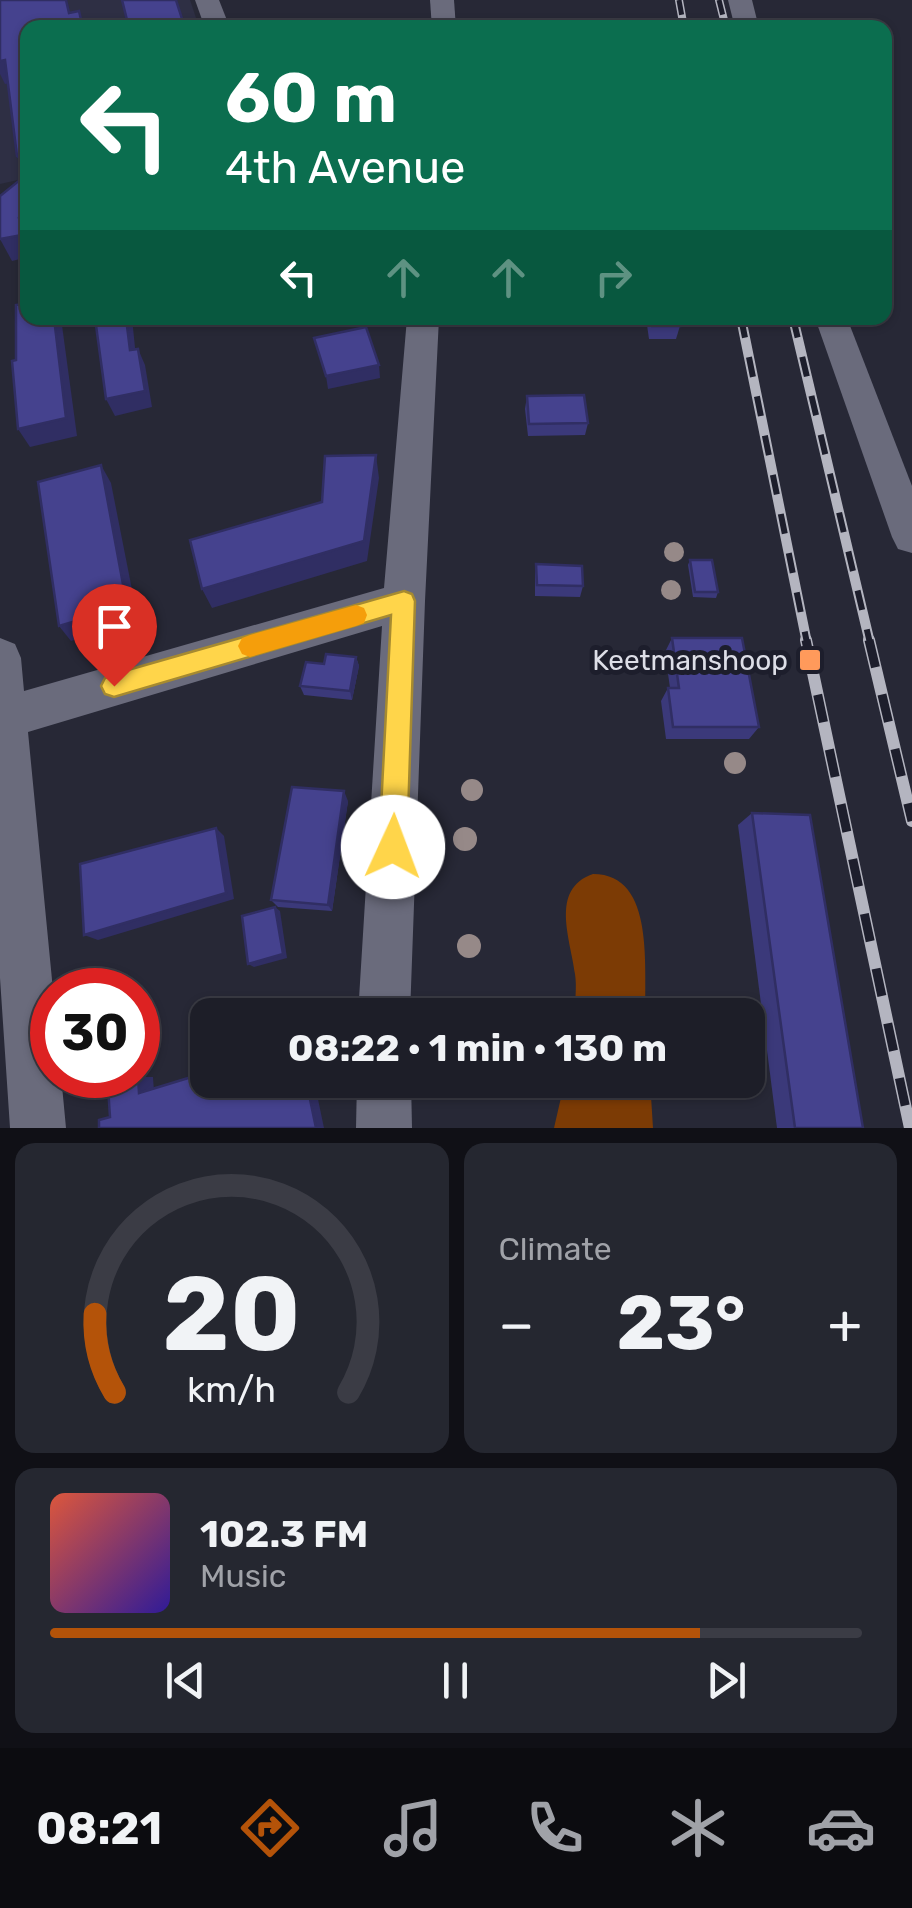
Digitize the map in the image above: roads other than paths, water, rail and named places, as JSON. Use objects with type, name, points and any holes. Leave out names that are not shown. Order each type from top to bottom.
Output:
[{"type":"street","points":[[385,998],[404,601],[423,325]]},
{"type":"street","points":[[834,325],[912,537]]},
{"type":"street","points":[[2,718],[404,601]]},
{"type":"street","points":[[0,658],[38,1128]]},
{"type":"street","points":[[384,1098],[384,1128]]},
{"type":"railway","points":[[679,0],[683,20]]},
{"type":"railway","points":[[719,0],[724,20]]},
{"type":"railway","points":[[742,325],[807,643]]},
{"type":"railway","points":[[795,325],[870,643]]},
{"type":"railway","points":[[806,640],[910,1128]]},
{"type":"railway","points":[[869,640],[912,821]]},
{"type":"place","name":"Keetmanshoop","points":[[810,660]]}]
